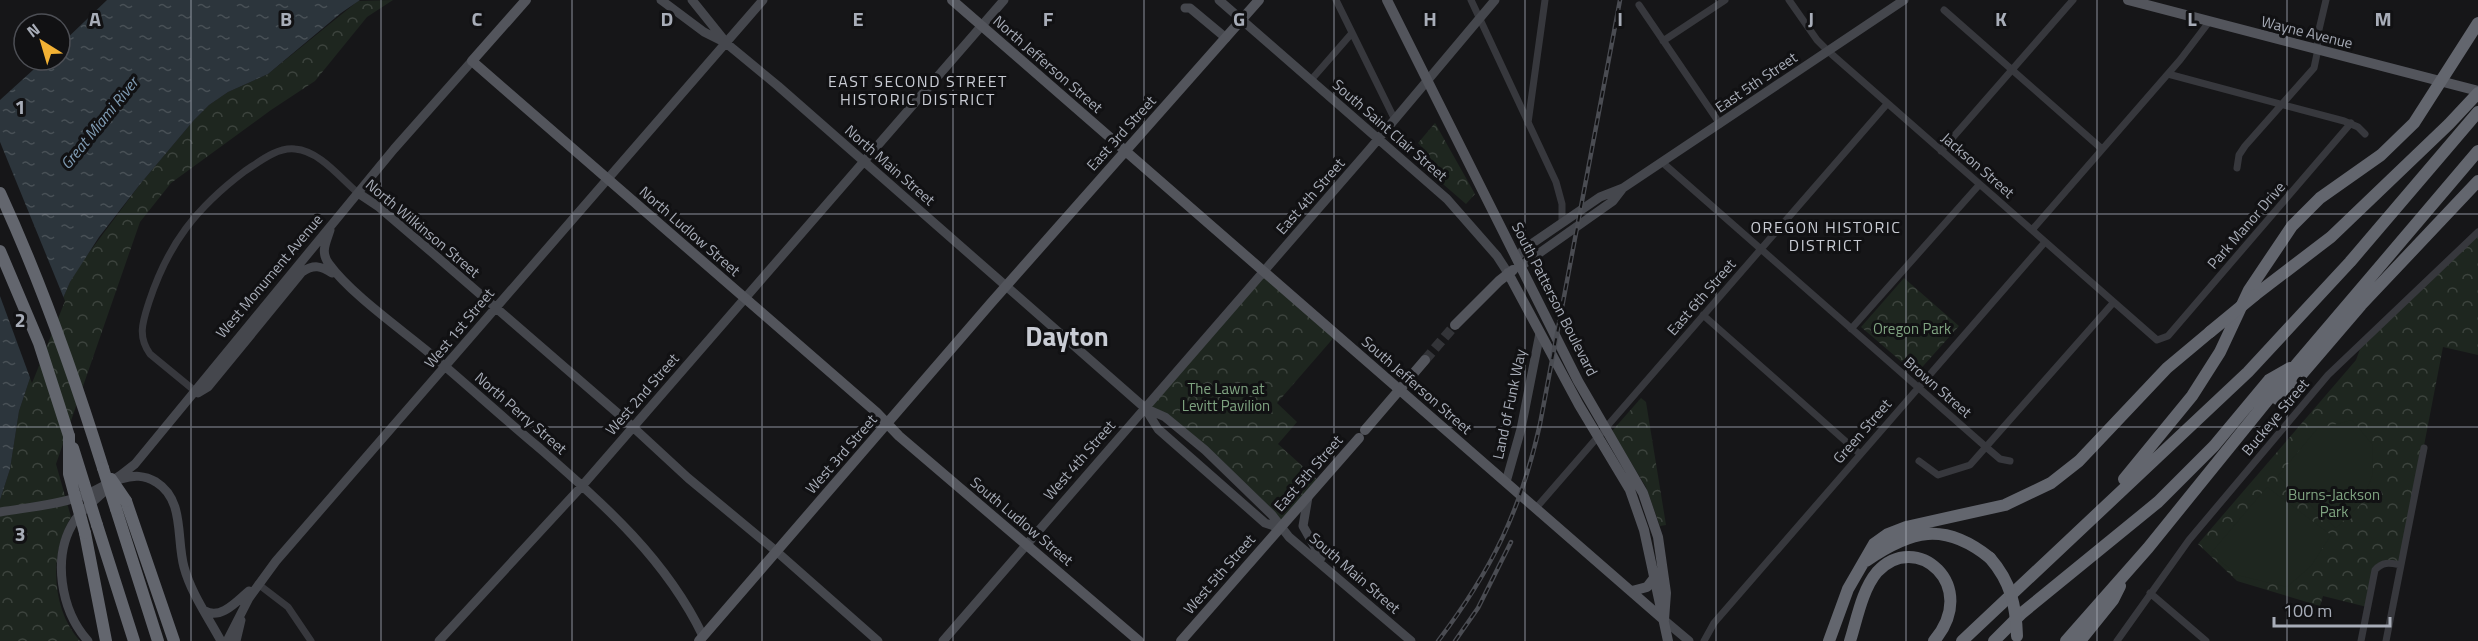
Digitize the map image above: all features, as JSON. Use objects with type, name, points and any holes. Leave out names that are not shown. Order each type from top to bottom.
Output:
[{"type":"highway","points":[[2095,514],[2192,396],[2220,352],[2249,290],[2292,226],[2320,198],[2381,155],[2414,123],[2478,23]]},
{"type":"highway","points":[[1831,639],[1848,589],[1874,544],[1888,534],[1906,527],[2006,505],[2051,483],[2079,460],[2167,368],[2255,295],[2331,237],[2449,124],[2478,92]]},
{"type":"highway","points":[[1962,641],[2202,416],[2279,339],[2350,262],[2478,112]]},
{"type":"highway","points":[[2066,641],[2478,151]]},
{"type":"highway","points":[[2254,419],[2295,382],[2361,305],[2478,182]]},
{"type":"highway","points":[[0,193],[45,300],[103,468],[121,505],[174,641]]},
{"type":"highway","points":[[0,251],[39,343],[135,641]]},
{"type":"highway","points":[[1994,641],[2022,613],[2158,502],[2214,446],[2269,380],[2296,365]]},
{"type":"highway","points":[[69,436],[69,474],[85,533],[106,641]]},
{"type":"highway","points":[[121,505],[158,641]]},
{"type":"highway","points":[[1863,563],[1896,542],[1921,534],[1960,539],[1990,558],[2001,571],[2011,592],[2016,613],[2016,638]]},
{"type":"highway","points":[[1850,641],[1871,580],[1893,561],[1911,558],[1921,559],[1937,568],[1948,582],[1950,610],[1947,620],[1934,641]]},
{"type":"highway","points":[[2080,641],[2113,600],[2128,570]]},
{"type":"main road","name":"West Monument Avenue","points":[[0,512],[91,494],[114,482],[135,464],[358,193],[526,0]]},
{"type":"main road","name":"North Main Street","points":[[661,0],[704,32],[726,43]]},
{"type":"main road","name":"North Main Street","points":[[692,0],[726,43],[1005,287]]},
{"type":"main road","name":"West 1st Street","points":[[227,641],[258,584],[763,0]]},
{"type":"main road","name":"North Jefferson Street","points":[[952,0],[1125,151]]},
{"type":"main road","name":"West 2nd Street","points":[[439,641],[582,486],[1004,0]]},
{"type":"main road","name":"South Saint Clair Street","points":[[1219,0],[1457,210],[1497,256],[1508,273]]},
{"type":"main road","name":"East 3rd Street","points":[[1005,287],[1259,0]]},
{"type":"main road","name":"South Patterson Boulevard","points":[[1387,0],[1578,381],[1636,479],[1651,512],[1658,537],[1666,593],[1664,620]]},
{"type":"main road","name":"East 4th Street","points":[[1145,408],[1395,120],[1495,0]]},
{"type":"main road","name":"East 5th Street","points":[[1519,262],[1524,249],[1600,197],[1623,188],[1662,163],[1904,0]]},
{"type":"main road","name":"Wayne Avenue","points":[[2128,0],[2149,3],[2209,22],[2478,92]]},
{"type":"main road","points":[[1185,8],[1190,8],[1226,38]]},
{"type":"main road","name":"North Ludlow Street","points":[[472,61],[887,423]]},
{"type":"main road","name":"South Jefferson Street","points":[[1125,151],[1689,641]]},
{"type":"main road","name":"East 5th Street","points":[[1455,325],[1519,262],[1613,201],[1623,188]]},
{"type":"main road","name":"North Wilkinson Street","points":[[358,193],[379,207],[878,641]]},
{"type":"main road","name":"North Perry Street","points":[[334,222],[323,251],[339,278],[446,367],[582,486],[648,550],[682,598],[703,639]]},
{"type":"main road","points":[[195,391],[203,392],[208,387],[302,272],[314,266],[320,266],[339,278]]},
{"type":"main road","name":"South Patterson Boulevard","points":[[1508,273],[1597,435],[1626,482],[1638,510],[1668,641]]},
{"type":"main road","name":"South Main Street","points":[[1005,287],[1145,408],[1165,417],[1218,461],[1272,515],[1280,528],[1411,641]]},
{"type":"main road","name":"West 3rd Street","points":[[703,639],[776,551],[1005,287]]},
{"type":"main road","name":"Land of Funk Way","points":[[1506,482],[1521,429],[1540,333]]},
{"type":"main road","name":"East 5th Street","points":[[1280,528],[1425,360]]},
{"type":"main road","name":"South Main Street","points":[[1145,408],[1158,429],[1265,523],[1280,528]]},
{"type":"main road","name":"West 4th Street","points":[[943,641],[1145,408]]},
{"type":"main road","name":"South Ludlow Street","points":[[887,423],[1139,641]]},
{"type":"main road","points":[[88,641],[68,611],[63,576],[65,546],[75,520],[114,482],[134,476],[142,476],[164,488],[177,511],[181,550],[188,579],[222,641]]},
{"type":"main road","points":[[1309,495],[1303,526],[1311,545],[1329,570]]},
{"type":"main road","name":"West 5th Street","points":[[1181,641],[1280,528]]},
{"type":"main road","points":[[1632,591],[1647,587],[1654,578]]},
{"type":"main road","points":[[205,611],[210,614],[219,614],[258,584]]},
{"type":"main road","points":[[236,641],[249,598]]},
{"type":"street","points":[[1336,0],[1395,120]]},
{"type":"street","points":[[1471,0],[1556,182],[1562,204],[1562,223]]},
{"type":"street","points":[[1528,123],[1545,0]]},
{"type":"street","points":[[1663,41],[1725,0]]},
{"type":"street","name":"Jackson Street","points":[[1790,0],[1816,40],[2113,303],[2158,340]]},
{"type":"street","points":[[1941,151],[2073,0]]},
{"type":"street","points":[[2237,168],[2239,155],[2245,146],[2314,68],[2318,49],[2317,38],[2326,0]]},
{"type":"street","points":[[1639,5],[1720,124]]},
{"type":"street","points":[[1944,10],[2102,149]]},
{"type":"street","points":[[2032,230],[2168,74],[2209,22]]},
{"type":"street","points":[[1311,80],[1352,33]]},
{"type":"street","points":[[2168,74],[2351,123],[2365,134]]},
{"type":"street","name":"East 6th Street","points":[[1536,508],[1597,435],[1887,104]]},
{"type":"street","name":"Park Manor Drive","points":[[2158,340],[2168,336],[2351,123]]},
{"type":"street","name":"North Wilkinson Street","points":[[195,391],[150,354],[142,338],[141,325],[165,260],[185,228],[230,183],[269,156],[291,148],[316,157],[358,193]]},
{"type":"street","name":"Brown Street","points":[[1662,163],[2000,459],[2010,461]]},
{"type":"street","points":[[1851,329],[1979,184]]},
{"type":"street","name":"Buckeye Street","points":[[2117,641],[2189,540],[2328,375],[2478,232]]},
{"type":"street","name":"Green Street","points":[[1704,641],[1714,623],[2045,242]]},
{"type":"street","points":[[1919,461],[1938,475],[1965,468],[2113,303]]},
{"type":"street","points":[[1703,315],[1860,454]]},
{"type":"street","points":[[2386,641],[2424,448]]},
{"type":"street","points":[[2361,641],[2375,570],[2380,564],[2388,562],[2401,565]]},
{"type":"street","points":[[258,584],[288,607],[311,641]]},
{"type":"street","points":[[2150,593],[2206,641]]},
{"type":"green space","points":[[393,0],[367,17],[315,81],[171,183],[140,222],[56,464],[71,517],[59,547],[56,581],[63,613],[70,628],[80,641],[0,641],[0,500],[10,469],[19,411],[35,363],[70,282],[82,262],[141,183],[209,105],[228,92],[268,74],[358,1]]},
{"type":"green space","points":[[1435,123],[1475,194],[1466,204],[1414,159],[1423,148],[1418,143]]},
{"type":"green space","name":"Burns-Jackson Park","points":[[2478,232],[2478,355],[2443,347],[2401,565],[2380,564],[2367,607],[2323,596],[2320,606],[2237,581],[2198,544],[2356,360],[2364,338]]},
{"type":"green space","name":"The Lawn at Levitt Pavilion","points":[[1264,272],[1336,335],[1277,403],[1297,422],[1278,444],[1320,482],[1280,528],[1205,450],[1145,408]]},
{"type":"green space","name":"Oregon Park","points":[[1904,278],[1959,326],[1916,374],[1861,327]]},
{"type":"green space","points":[[1641,398],[1646,402],[1666,525],[1660,526],[1646,487],[1612,431]]},
{"type":"green space","points":[[2352,420],[2372,444],[2373,474],[2361,504],[2336,528],[2278,476],[2317,429]]},
{"type":"green space","points":[[2267,487],[2331,535],[2311,566],[2287,587],[2237,575],[2211,553]]},
{"type":"water","name":"Great Miami River","points":[[107,0],[360,0],[268,74],[228,92],[209,105],[141,183],[99,237],[70,282],[35,363],[19,411],[10,469],[0,500],[0,100],[31,72],[72,72],[72,34]]},
{"type":"pier","points":[[0,142],[65,301],[32,383],[0,296]]},
{"type":"tunnel","points":[[1425,360],[1455,325]]},
{"type":"railway","points":[[1438,641],[1489,564],[1514,512],[1524,484],[1540,424],[1620,0]]},
{"type":"railway","points":[[1455,641],[1478,608],[1511,542]]},
{"type":"district","name":"EAST SECOND STREET HISTORIC DISTRICT","points":[[918,90]]},
{"type":"district","name":"OREGON HISTORIC DISTRICT","points":[[1826,236]]},
{"type":"district","name":"Dayton","points":[[1067,335]]}]
